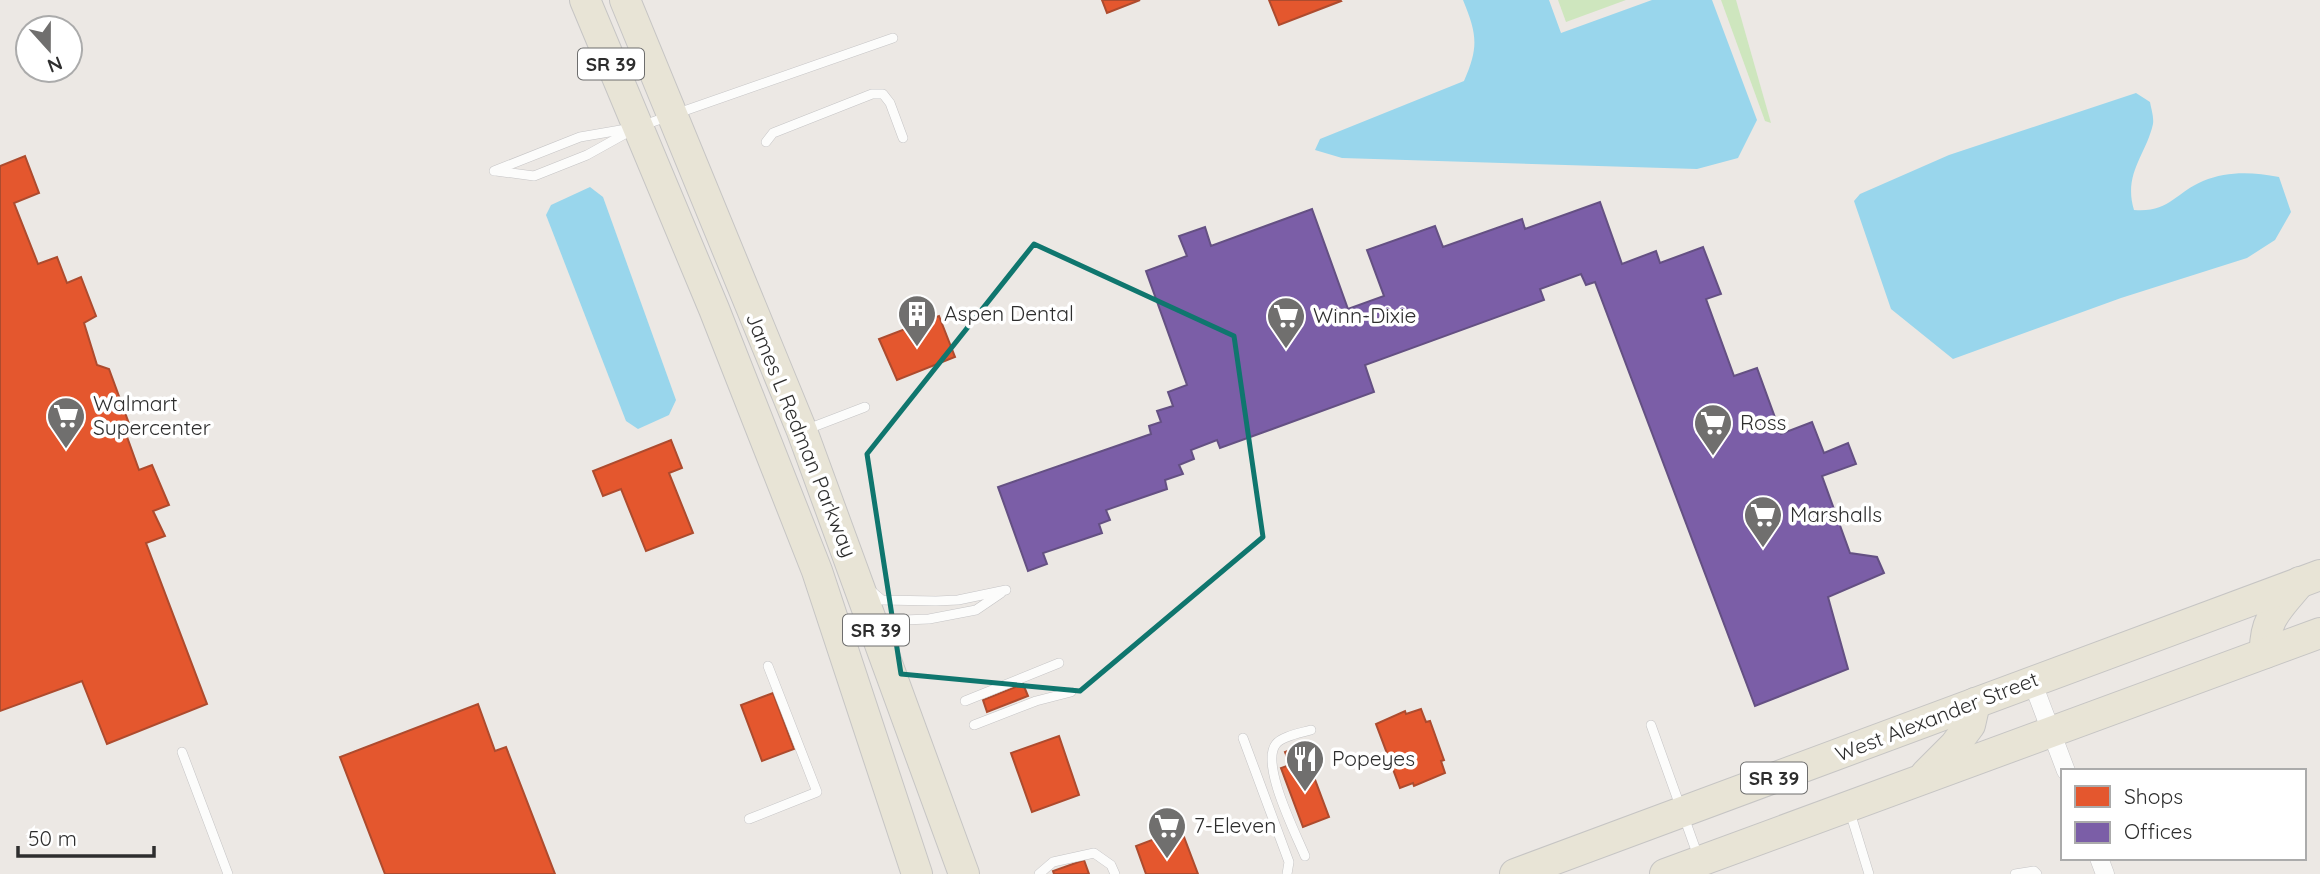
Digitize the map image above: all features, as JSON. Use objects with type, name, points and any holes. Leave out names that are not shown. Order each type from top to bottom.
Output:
[{"type":"main road","name":"James L Redman Parkway","points":[[585,0],[817,571],[917,874]]},
{"type":"main road","name":"James L Redman Parkway","points":[[625,0],[802,431],[964,874]]},
{"type":"main road","points":[[746,392],[789,455],[844,595],[861,616],[872,621]]},
{"type":"main road","points":[[2265,653],[2264,634],[2269,620],[2310,578]]},
{"type":"main road","name":"West Alexander Street","points":[[1514,874],[2310,578]]},
{"type":"main road","points":[[835,624],[846,627],[863,644],[902,745],[915,766],[931,781]]},
{"type":"main road","name":"SR 39","points":[[1665,874],[1702,868],[1921,779],[2320,633]]},
{"type":"main road","points":[[1921,779],[1955,745],[1970,725],[1975,703]]},
{"type":"street","points":[[2032,681],[2065,769]]},
{"type":"lane","points":[[638,127],[587,156],[534,176],[494,171],[580,137],[638,127],[893,38]]},
{"type":"lane","points":[[766,142],[773,133],[872,94],[883,94],[890,103],[903,138]]},
{"type":"lane","points":[[802,431],[865,407]]},
{"type":"lane","points":[[858,580],[882,600],[958,600],[1006,590],[976,610],[929,619],[872,621]]},
{"type":"lane","points":[[965,701],[1059,663]]},
{"type":"lane","points":[[749,819],[817,792],[768,666]]},
{"type":"lane","points":[[974,725],[1036,701],[1072,692]]},
{"type":"lane","points":[[1651,725],[1702,868]]},
{"type":"lane","points":[[1305,856],[1272,769],[1272,750],[1278,741],[1311,730]]},
{"type":"lane","points":[[1242,738],[1289,862],[1287,874]]},
{"type":"lane","points":[[182,752],[228,874]]},
{"type":"lane","points":[[1848,807],[1869,874]]},
{"type":"lane","points":[[1039,874],[1054,862],[1094,853],[1111,865],[1115,874]]},
{"type":"lane","points":[[2015,874],[2034,871],[2037,874]]},
{"type":"highlighted area","points":[[1034,244],[1234,336],[1263,537],[1080,691],[901,674],[867,454]]},
{"type":"green space","points":[[1558,0],[1626,0],[1566,22]]},
{"type":"green space","points":[[1721,0],[1736,0],[1771,123],[1765,121]]},
{"type":"water","points":[[1463,0],[1549,0],[1561,33],[1652,0],[1712,0],[1757,120],[1738,158],[1697,169],[1342,158],[1315,150],[1320,139],[1464,81],[1472,59],[1474,40]]},
{"type":"water","points":[[2136,93],[2150,102],[2153,121],[2133,175],[2131,197],[2134,210],[2164,205],[2193,186],[2222,175],[2250,173],[2279,177],[2291,212],[2275,240],[2247,258],[2121,298],[1953,359],[1891,309],[1854,201],[1860,194],[1949,155]]},
{"type":"water","points":[[590,187],[603,197],[676,400],[669,415],[638,429],[626,421],[546,215],[551,205]]},
{"type":"building: Shops","points":[[1102,0],[1140,0],[1107,13]]},
{"type":"building: Shops","points":[[1269,0],[1340,0],[1341,1],[1279,25]]},
{"type":"building: Shops","name":"Walmart Supercenter","points":[[25,156],[39,193],[14,203],[38,264],[57,257],[67,283],[81,277],[96,316],[84,323],[97,365],[109,369],[131,429],[126,434],[139,470],[152,465],[169,505],[153,511],[165,536],[146,543],[207,704],[107,744],[82,681],[0,711],[0,166]]},
{"type":"building: Shops","name":"Aspen Dental","points":[[939,316],[955,357],[897,380],[879,339]]},
{"type":"building: Shops","points":[[671,440],[682,468],[669,473],[693,533],[646,551],[621,489],[603,496],[593,471]]},
{"type":"building: Shops","points":[[1023,684],[1028,696],[987,712],[983,700]]},
{"type":"building: Shops","points":[[773,693],[794,749],[762,761],[741,705]]},
{"type":"building: Shops","points":[[478,704],[495,751],[506,747],[555,874],[385,874],[340,757]]},
{"type":"building: Shops","points":[[1421,709],[1426,722],[1430,721],[1444,760],[1441,761],[1445,773],[1414,786],[1413,783],[1400,788],[1376,724],[1405,711],[1406,714]]},
{"type":"building: Shops","points":[[1059,736],[1079,795],[1032,812],[1011,753]]},
{"type":"building: Shops","name":"Popeyes","points":[[1302,745],[1329,817],[1303,827],[1281,768],[1290,765],[1285,752]]},
{"type":"building: Shops","name":"7-Eleven","points":[[1181,829],[1198,874],[1146,874],[1136,846]]},
{"type":"building: Shops","points":[[1084,860],[1089,874],[1054,874],[1053,871]]},
{"type":"building: Offices","points":[[1600,202],[1622,264],[1656,251],[1660,263],[1703,247],[1721,294],[1706,299],[1734,376],[1757,368],[1781,434],[1812,422],[1824,453],[1848,443],[1856,464],[1822,476],[1850,553],[1877,557],[1884,573],[1828,597],[1848,669],[1755,706],[1595,282],[1586,285],[1581,274],[1540,289],[1544,300],[1365,365],[1374,392],[1220,448],[1217,440],[1191,450],[1194,459],[1179,465],[1183,474],[1165,480],[1167,489],[1106,510],[1110,520],[1099,524],[1102,533],[1043,553],[1047,564],[1028,571],[998,487],[1151,434],[1149,426],[1161,422],[1157,411],[1173,406],[1168,392],[1187,385],[1146,271],[1187,256],[1179,236],[1205,227],[1211,246],[1312,209],[1348,309],[1384,296],[1367,250],[1435,226],[1443,247],[1522,219],[1525,229]]},
{"type":"place","name":"Aspen Dental","points":[[917,348]]},
{"type":"place","name":"Winn-Dixie","points":[[1286,350]]},
{"type":"place","name":"Walmart Supercenter","points":[[66,450]]},
{"type":"place","name":"Ross","points":[[1713,457]]},
{"type":"place","name":"Marshalls","points":[[1763,549]]},
{"type":"place","name":"Popeyes","points":[[1305,793]]},
{"type":"place","name":"7-Eleven","points":[[1167,860]]}]
